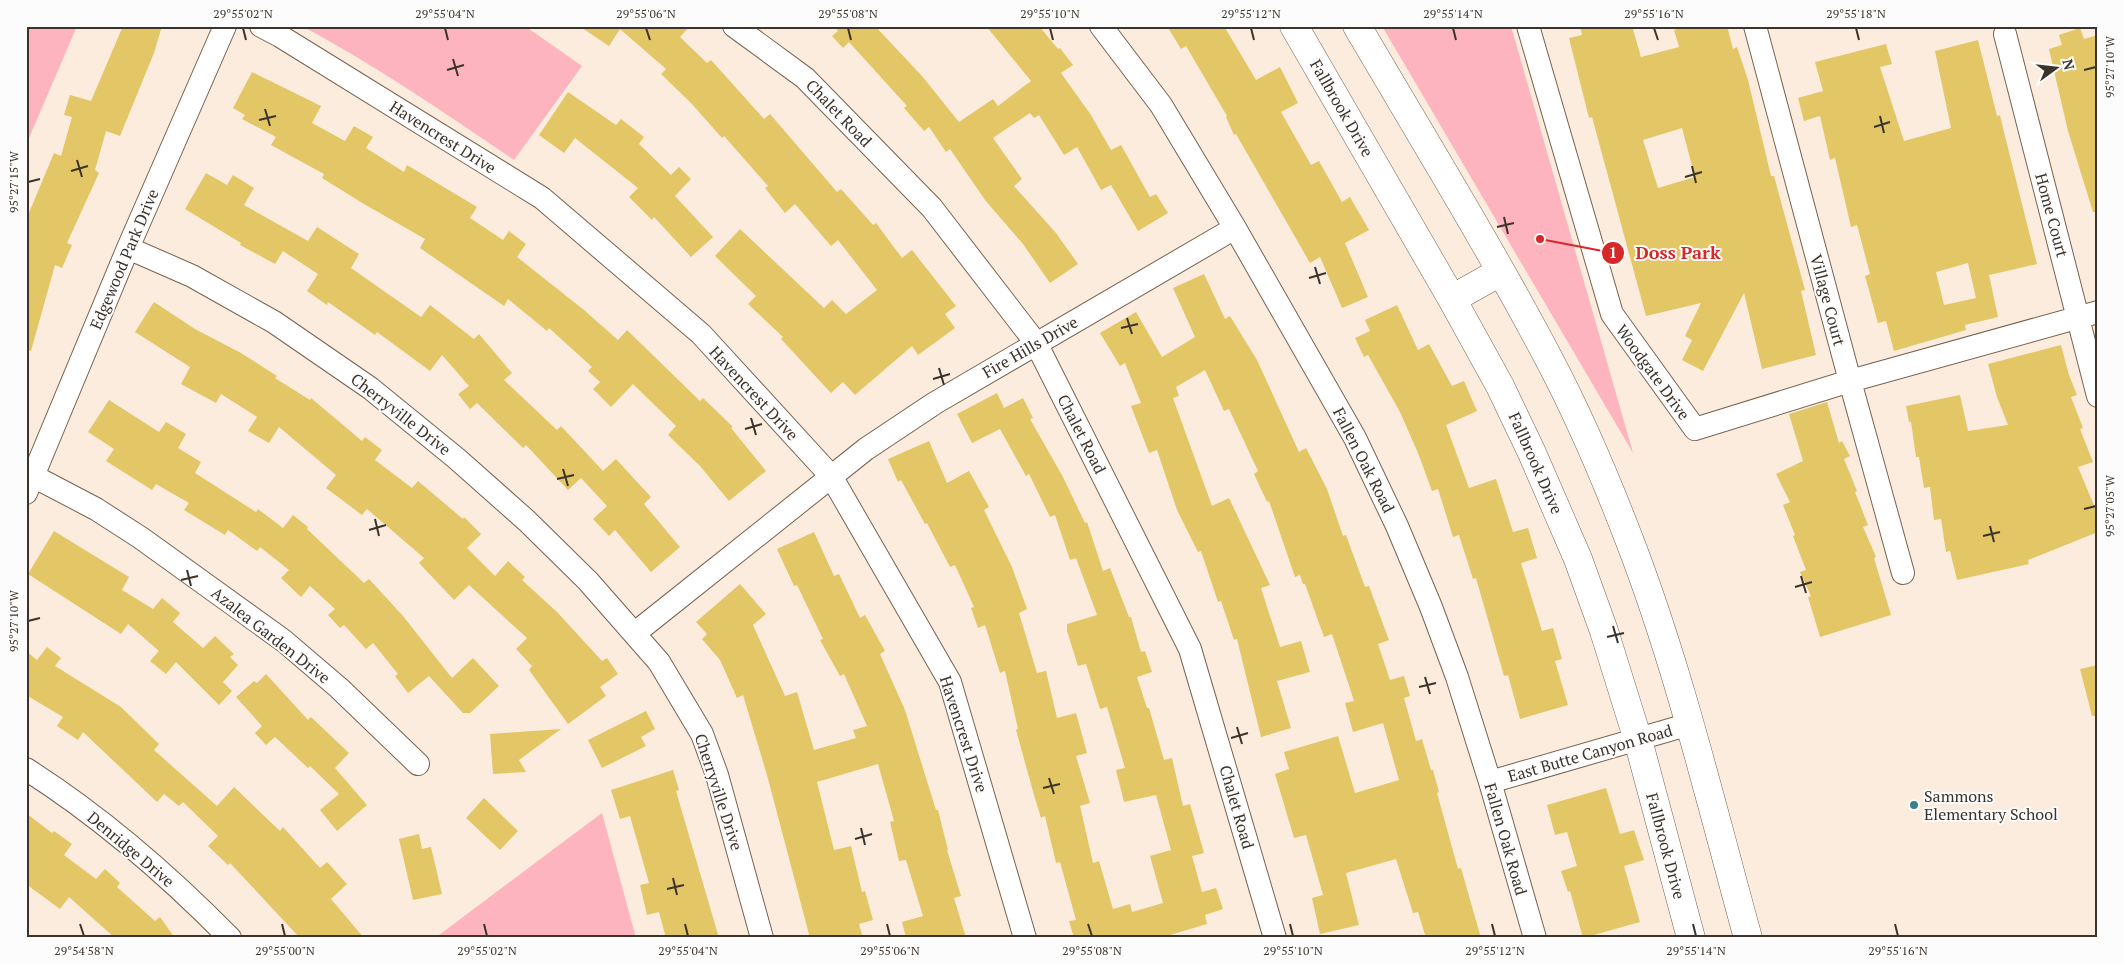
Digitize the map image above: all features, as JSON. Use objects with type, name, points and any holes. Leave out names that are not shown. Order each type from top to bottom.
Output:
[{"type":"main road","name":"Fallbrook Drive","points":[[1294,26],[1500,386],[1524,435],[1578,559],[1604,631],[1638,740],[1691,938]]},
{"type":"main road","points":[[1357,26],[1550,361],[1625,530],[1656,614],[1690,724],[1748,938]]},
{"type":"main road","points":[[1452,300],[1500,272]]},
{"type":"street","name":"Edgewood Park Drive","points":[[30,484],[128,248],[225,26]]},
{"type":"street","name":"Havencrest Drive","points":[[261,26],[542,198],[701,334],[831,476],[950,682],[1025,938]]},
{"type":"street","name":"Chalet Road","points":[[734,26],[805,78],[932,208],[1036,343],[1190,649],[1275,938]]},
{"type":"street","name":"Fallen Oak Road","points":[[1101,26],[1161,105],[1235,228],[1355,438],[1397,526],[1457,677],[1490,782],[1534,938]]},
{"type":"street","name":"Woodgate Drive","points":[[1528,26],[1612,314],[1695,429],[1850,380],[2088,314]]},
{"type":"street","name":"Village Court","points":[[1755,26],[1903,573]]},
{"type":"street","name":"Home Court","points":[[2004,34],[2088,314],[2098,396]]},
{"type":"street","name":"Fire Hills Drive","points":[[831,476],[866,449],[935,403],[1235,228]]},
{"type":"street","name":"Cherryville Drive","points":[[128,248],[192,276],[274,322],[370,388],[456,458],[527,521],[588,581],[658,662],[702,734],[717,775],[762,938]]},
{"type":"street","points":[[635,634],[831,476]]},
{"type":"street","name":"Azalea Garden Drive","points":[[30,484],[96,509],[141,538],[284,641],[339,688],[418,764]]},
{"type":"street","name":"East Butte Canyon Road","points":[[1490,782],[1690,724]]},
{"type":"street","name":"Denridge Drive","points":[[26,768],[74,802],[134,849],[230,938]]},
{"type":"shaded area","points":[[26,26],[77,26],[26,145]]},
{"type":"shaded area","points":[[302,26],[525,26],[582,66],[514,160],[436,107],[330,41]]},
{"type":"shaded area","points":[[1382,26],[1511,26],[1633,453]]},
{"type":"shaded area","points":[[602,813],[636,938],[435,938]]},
{"type":"building","points":[[123,26],[162,26],[154,53],[120,136],[106,131],[95,170],[99,173],[67,243],[72,245],[62,268],[55,265],[31,351],[26,350],[26,220],[54,153],[61,156],[72,117],[64,115],[70,95],[91,101]]},
{"type":"building","points":[[579,26],[690,26],[680,37],[707,63],[711,60],[764,119],[770,114],[837,192],[841,189],[873,225],[876,223],[902,258],[912,250],[956,306],[945,314],[955,328],[918,355],[912,346],[855,395],[843,382],[831,393],[781,339],[783,337],[748,304],[756,296],[715,256],[740,229],[824,308],[832,300],[846,314],[877,290],[838,240],[831,246],[795,204],[785,213],[765,188],[768,186],[724,136],[722,138],[691,103],[661,74],[666,69],[620,29],[609,46]]},
{"type":"building","points":[[834,26],[875,26],[922,76],[959,122],[993,99],[998,106],[1031,81],[986,26],[1039,26],[1073,65],[1061,73],[1091,115],[1111,150],[1121,145],[1150,197],[1156,194],[1168,213],[1138,231],[1111,185],[1101,190],[1077,147],[1064,155],[1039,115],[1034,118],[1030,113],[993,138],[1022,179],[1014,186],[1056,233],[1078,264],[1050,283],[1023,244],[985,200],[950,149],[946,152],[929,127],[924,131],[904,108],[907,106],[849,42],[843,48],[832,36],[838,31]]},
{"type":"building","points":[[1167,26],[1224,26],[1256,80],[1280,67],[1298,103],[1281,112],[1311,165],[1319,161],[1342,202],[1350,197],[1369,230],[1345,243],[1368,297],[1342,308],[1320,257],[1310,263],[1236,134],[1234,135],[1227,116],[1186,46],[1181,49]]},
{"type":"building","points":[[1580,26],[1632,26],[1641,57],[1679,47],[1674,30],[1687,26],[1727,26],[1733,49],[1737,47],[1748,80],[1771,176],[1774,176],[1805,290],[1801,291],[1816,355],[1762,369],[1744,293],[1703,371],[1682,360],[1692,340],[1685,336],[1701,303],[1646,316],[1592,117],[1589,118],[1569,38],[1582,35]],"holes":[[[1682,128],[1695,177],[1658,188],[1643,140]]]},
{"type":"building","points":[[2080,28],[2084,39],[2098,35],[2098,212],[2093,212],[2068,131],[2049,49],[2062,45],[2059,35]]},
{"type":"building","points":[[1978,40],[1997,116],[2000,115],[2037,264],[1989,275],[1998,317],[1965,325],[1966,330],[1894,351],[1886,321],[1878,323],[1865,276],[1870,274],[1857,225],[1851,227],[1835,158],[1830,160],[1820,116],[1804,121],[1798,98],[1823,91],[1815,62],[1886,44],[1892,64],[1880,67],[1904,141],[1951,128],[1935,51]],"holes":[[[1968,263],[1976,298],[1944,305],[1936,272]]]},
{"type":"building","points":[[252,72],[321,106],[312,123],[345,141],[354,126],[373,137],[366,148],[404,172],[407,165],[477,207],[470,218],[503,240],[509,231],[526,244],[517,257],[584,310],[618,340],[627,330],[700,401],[703,398],[733,427],[731,428],[766,471],[729,501],[700,466],[668,435],[676,426],[633,384],[611,407],[593,389],[600,382],[588,371],[592,367],[549,328],[547,331],[508,299],[504,306],[420,248],[425,239],[322,178],[324,174],[271,145],[276,137],[242,119],[245,115],[233,108]]},
{"type":"building","points":[[568,92],[616,125],[621,119],[644,137],[639,144],[671,175],[679,167],[691,179],[675,196],[713,237],[691,257],[654,217],[652,220],[629,197],[638,188],[575,138],[564,153],[539,135]]},
{"type":"building","points":[[206,173],[227,185],[233,175],[254,188],[244,205],[308,241],[317,227],[359,254],[351,268],[421,317],[430,305],[474,339],[479,334],[512,373],[504,380],[557,430],[561,426],[603,471],[616,459],[651,497],[644,504],[680,547],[651,572],[615,530],[609,536],[593,519],[607,506],[581,478],[568,490],[526,445],[523,448],[477,403],[470,409],[458,394],[469,386],[442,355],[430,371],[377,332],[375,335],[328,302],[327,305],[307,291],[318,274],[283,251],[275,264],[240,245],[241,243],[185,209]]},
{"type":"building","points":[[1204,274],[1225,319],[1230,316],[1257,360],[1299,452],[1306,448],[1327,489],[1343,536],[1346,535],[1365,587],[1369,586],[1389,640],[1378,644],[1390,680],[1404,676],[1410,696],[1404,698],[1416,741],[1422,739],[1431,770],[1433,770],[1439,792],[1437,793],[1458,869],[1461,868],[1481,938],[1426,938],[1418,912],[1413,913],[1396,859],[1346,873],[1359,925],[1320,934],[1312,898],[1323,895],[1306,835],[1294,838],[1275,774],[1289,769],[1284,752],[1338,736],[1355,793],[1399,780],[1383,723],[1353,732],[1345,703],[1354,701],[1332,634],[1324,637],[1305,584],[1303,584],[1300,575],[1295,577],[1269,501],[1267,502],[1254,474],[1258,471],[1229,409],[1224,411],[1205,370],[1176,387],[1179,396],[1173,398],[1212,506],[1229,498],[1270,585],[1261,588],[1280,647],[1301,641],[1310,672],[1277,681],[1291,728],[1261,737],[1237,639],[1234,640],[1221,601],[1218,602],[1201,551],[1198,552],[1177,510],[1157,450],[1149,453],[1131,406],[1141,403],[1125,363],[1120,366],[1100,333],[1136,312],[1162,357],[1195,337],[1173,288]]},
{"type":"building","points":[[154,302],[195,329],[241,353],[277,376],[275,378],[310,400],[311,398],[362,441],[365,437],[382,450],[375,460],[412,488],[418,481],[463,519],[464,517],[481,534],[467,548],[495,576],[508,561],[525,577],[522,580],[557,612],[602,661],[607,658],[618,674],[600,687],[606,696],[568,724],[529,670],[532,666],[516,649],[527,638],[469,585],[454,600],[419,563],[424,558],[367,509],[362,515],[326,488],[336,475],[279,427],[269,443],[248,431],[257,417],[221,394],[216,403],[181,384],[190,367],[135,332]]},
{"type":"building","points":[[1397,305],[1418,350],[1429,344],[1452,386],[1464,381],[1477,411],[1446,425],[1469,488],[1496,479],[1513,532],[1528,528],[1537,558],[1521,563],[1542,631],[1553,628],[1562,659],[1555,661],[1568,705],[1520,719],[1508,675],[1504,676],[1476,578],[1473,579],[1459,535],[1453,537],[1438,489],[1432,491],[1400,412],[1368,355],[1364,357],[1355,338],[1370,331],[1365,320]]},
{"type":"building","points":[[2061,345],[2069,375],[2077,395],[2071,397],[2083,428],[2080,429],[2093,462],[2078,467],[2098,515],[2098,532],[2028,560],[2029,564],[1957,580],[1950,551],[1946,552],[1941,519],[1934,520],[1930,487],[1924,488],[1919,457],[1916,457],[1911,422],[1909,422],[1906,406],[1960,395],[1968,431],[2008,425],[1997,397],[1988,364]]},
{"type":"building","points":[[997,393],[1004,408],[1023,398],[1033,418],[1030,419],[1063,477],[1085,523],[1087,522],[1103,571],[1110,568],[1129,617],[1131,617],[1141,652],[1145,651],[1152,672],[1137,677],[1147,708],[1149,708],[1164,760],[1172,758],[1183,806],[1190,804],[1204,853],[1192,856],[1202,892],[1216,888],[1223,909],[1205,915],[1207,924],[1160,938],[1074,938],[1069,921],[1076,920],[1060,862],[1056,863],[1045,816],[1041,818],[1034,795],[1016,730],[1018,729],[1005,671],[1000,673],[985,625],[978,628],[971,608],[974,607],[955,565],[950,567],[927,523],[925,524],[901,480],[898,482],[888,459],[929,441],[947,483],[969,471],[989,507],[984,510],[1012,567],[1027,609],[1019,613],[1037,673],[1046,671],[1057,718],[1076,713],[1087,753],[1076,756],[1090,803],[1080,806],[1093,863],[1099,861],[1113,909],[1130,904],[1132,912],[1163,903],[1150,856],[1171,850],[1156,795],[1124,802],[1116,770],[1125,768],[1107,707],[1100,709],[1086,664],[1078,666],[1067,631],[1067,624],[1097,615],[1076,558],[1070,560],[1055,515],[1050,517],[1029,474],[1026,476],[1000,429],[972,443],[957,414]]},
{"type":"building","points":[[109,400],[159,432],[166,422],[186,434],[178,448],[201,462],[195,473],[256,512],[258,509],[283,528],[293,515],[308,527],[307,529],[364,583],[369,579],[403,616],[452,678],[473,658],[499,686],[470,713],[463,713],[429,676],[408,693],[395,676],[398,674],[373,643],[366,649],[344,625],[340,628],[328,615],[335,609],[310,586],[301,597],[281,578],[289,570],[260,547],[257,551],[228,530],[225,535],[184,510],[189,503],[156,484],[152,490],[106,461],[114,449],[88,432]]},
{"type":"building","points":[[1827,402],[1839,443],[1842,441],[1850,456],[1844,459],[1868,525],[1863,527],[1876,557],[1874,558],[1891,615],[1820,637],[1808,597],[1811,596],[1800,572],[1806,570],[1783,505],[1790,502],[1776,474],[1803,461],[1789,414]]},
{"type":"building","points":[[54,531],[129,577],[122,590],[153,609],[162,598],[180,613],[173,622],[203,648],[215,636],[234,654],[230,657],[238,665],[223,682],[232,691],[219,705],[176,662],[166,674],[150,661],[159,651],[128,624],[121,634],[28,574]]},
{"type":"building","points":[[814,532],[834,576],[839,574],[860,618],[865,615],[885,651],[880,654],[905,710],[936,810],[938,810],[947,850],[961,896],[954,898],[966,938],[906,938],[902,922],[923,916],[906,860],[899,861],[890,822],[894,821],[878,764],[817,782],[834,850],[851,846],[862,892],[865,891],[873,920],[859,924],[863,938],[810,938],[767,775],[743,695],[737,698],[720,660],[702,639],[707,634],[696,622],[740,584],[766,614],[753,625],[785,696],[797,692],[814,750],[856,738],[853,730],[867,726],[844,674],[840,676],[820,640],[823,639],[797,585],[794,586],[777,549]]},
{"type":"building","points":[[47,647],[61,658],[55,666],[121,707],[159,744],[154,750],[217,806],[234,787],[280,831],[283,827],[320,868],[327,862],[347,884],[331,899],[364,938],[300,938],[230,863],[228,865],[208,846],[218,836],[183,802],[179,806],[164,794],[157,802],[83,732],[78,740],[57,726],[63,717],[26,695],[26,651],[37,660]]},
{"type":"building","points":[[2098,665],[2098,716],[2092,716],[2080,669]]},
{"type":"building","points":[[266,674],[308,720],[311,717],[349,753],[335,768],[367,805],[337,831],[320,810],[339,794],[310,766],[308,768],[275,737],[266,745],[255,733],[262,726],[236,697],[254,681],[257,683]]},
{"type":"building","points":[[646,711],[655,729],[641,737],[646,746],[602,768],[588,740]]},
{"type":"building","points":[[561,729],[519,760],[526,772],[493,774],[490,734]]},
{"type":"building","points":[[673,770],[679,790],[676,791],[719,938],[666,938],[659,912],[647,915],[640,885],[649,883],[630,816],[620,819],[611,790]]},
{"type":"building","points":[[1606,788],[1620,834],[1634,830],[1644,860],[1624,866],[1640,922],[1583,938],[1570,891],[1568,892],[1561,871],[1577,866],[1567,832],[1555,835],[1547,805]]},
{"type":"building","points":[[484,798],[518,831],[500,850],[466,818]]},
{"type":"building","points":[[26,813],[52,833],[54,831],[72,844],[64,855],[96,879],[105,869],[120,883],[117,887],[155,921],[160,917],[175,938],[115,938],[69,897],[60,909],[26,884]]},
{"type":"building","points":[[419,834],[422,849],[431,847],[442,894],[413,900],[399,839]]},
{"type":"place","name":"Doss Park","points":[[1540,239]]},
{"type":"place","name":"Sammons Elementary School","points":[[1914,805]]}]
